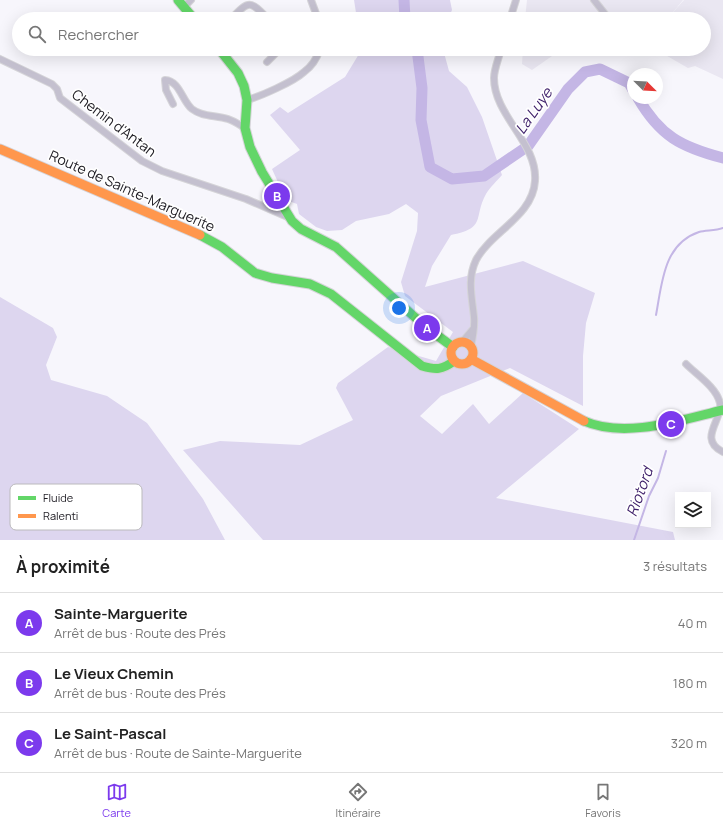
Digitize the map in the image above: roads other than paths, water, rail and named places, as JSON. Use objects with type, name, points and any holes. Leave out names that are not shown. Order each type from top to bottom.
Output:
[{"type":"street","points":[[188,12],[181,3],[191,0]]},
{"type":"street","points":[[311,0],[315,12]]},
{"type":"street","points":[[512,12],[516,0]]},
{"type":"street","points":[[594,0],[603,12]]},
{"type":"street","points":[[238,12],[244,5],[248,4],[255,6],[261,12]]},
{"type":"street","points":[[225,56],[238,73],[244,86],[247,100],[245,128],[250,147],[262,172],[290,218],[301,229],[336,247],[427,328],[453,347]]},
{"type":"street","points":[[267,62],[273,56]]},
{"type":"street","points":[[247,100],[304,73],[317,56]]},
{"type":"street","points":[[471,359],[474,326],[470,280],[473,269],[481,253],[528,203],[535,183],[536,174],[531,159],[497,94],[495,87],[495,70],[499,56]]},
{"type":"street","name":"Chemin d'Antan","points":[[0,60],[52,84],[57,89],[60,98],[142,161],[162,171],[246,198],[290,218]]},
{"type":"street","points":[[173,104],[166,90],[165,80],[176,85],[186,103],[196,112],[229,119],[245,128]]},
{"type":"street","name":"Route de Sainte-Marguerite","points":[[0,149],[201,235],[222,247],[255,273],[272,278],[305,283],[320,288],[343,302],[377,332],[418,364],[428,369],[442,369],[454,361]]},
{"type":"street","points":[[471,359],[463,364],[454,361],[451,353],[453,347],[462,342],[472,332],[474,326]]},
{"type":"street","points":[[462,342],[471,347]]},
{"type":"street","points":[[471,359],[573,416],[596,426],[623,428],[661,425],[722,411]]},
{"type":"street","points":[[686,364],[719,399],[722,411],[713,430],[712,439],[716,446],[723,452]]},
{"type":"waterway","name":"La Luye","points":[[404,0],[405,12]]},
{"type":"waterway","name":"La Luye","points":[[418,56],[422,88],[421,120],[430,167],[452,179],[484,176],[528,146],[568,89],[585,72],[600,69],[627,82]]},
{"type":"waterway","name":"La Luye","points":[[642,104],[663,131],[673,138],[695,149],[723,158]]},
{"type":"waterway","points":[[656,315],[663,278],[671,255],[687,238],[699,232],[723,228]]},
{"type":"waterway","name":"Riotord","points":[[634,540],[649,496],[658,478],[666,451]]},
{"type":"place","name":"Le Vieux Chemin","points":[[277,196]]},
{"type":"place","name":"Sainte-Marguerite","points":[[427,328]]},
{"type":"place","name":"Le Saint-Pascal","points":[[671,424]]}]
